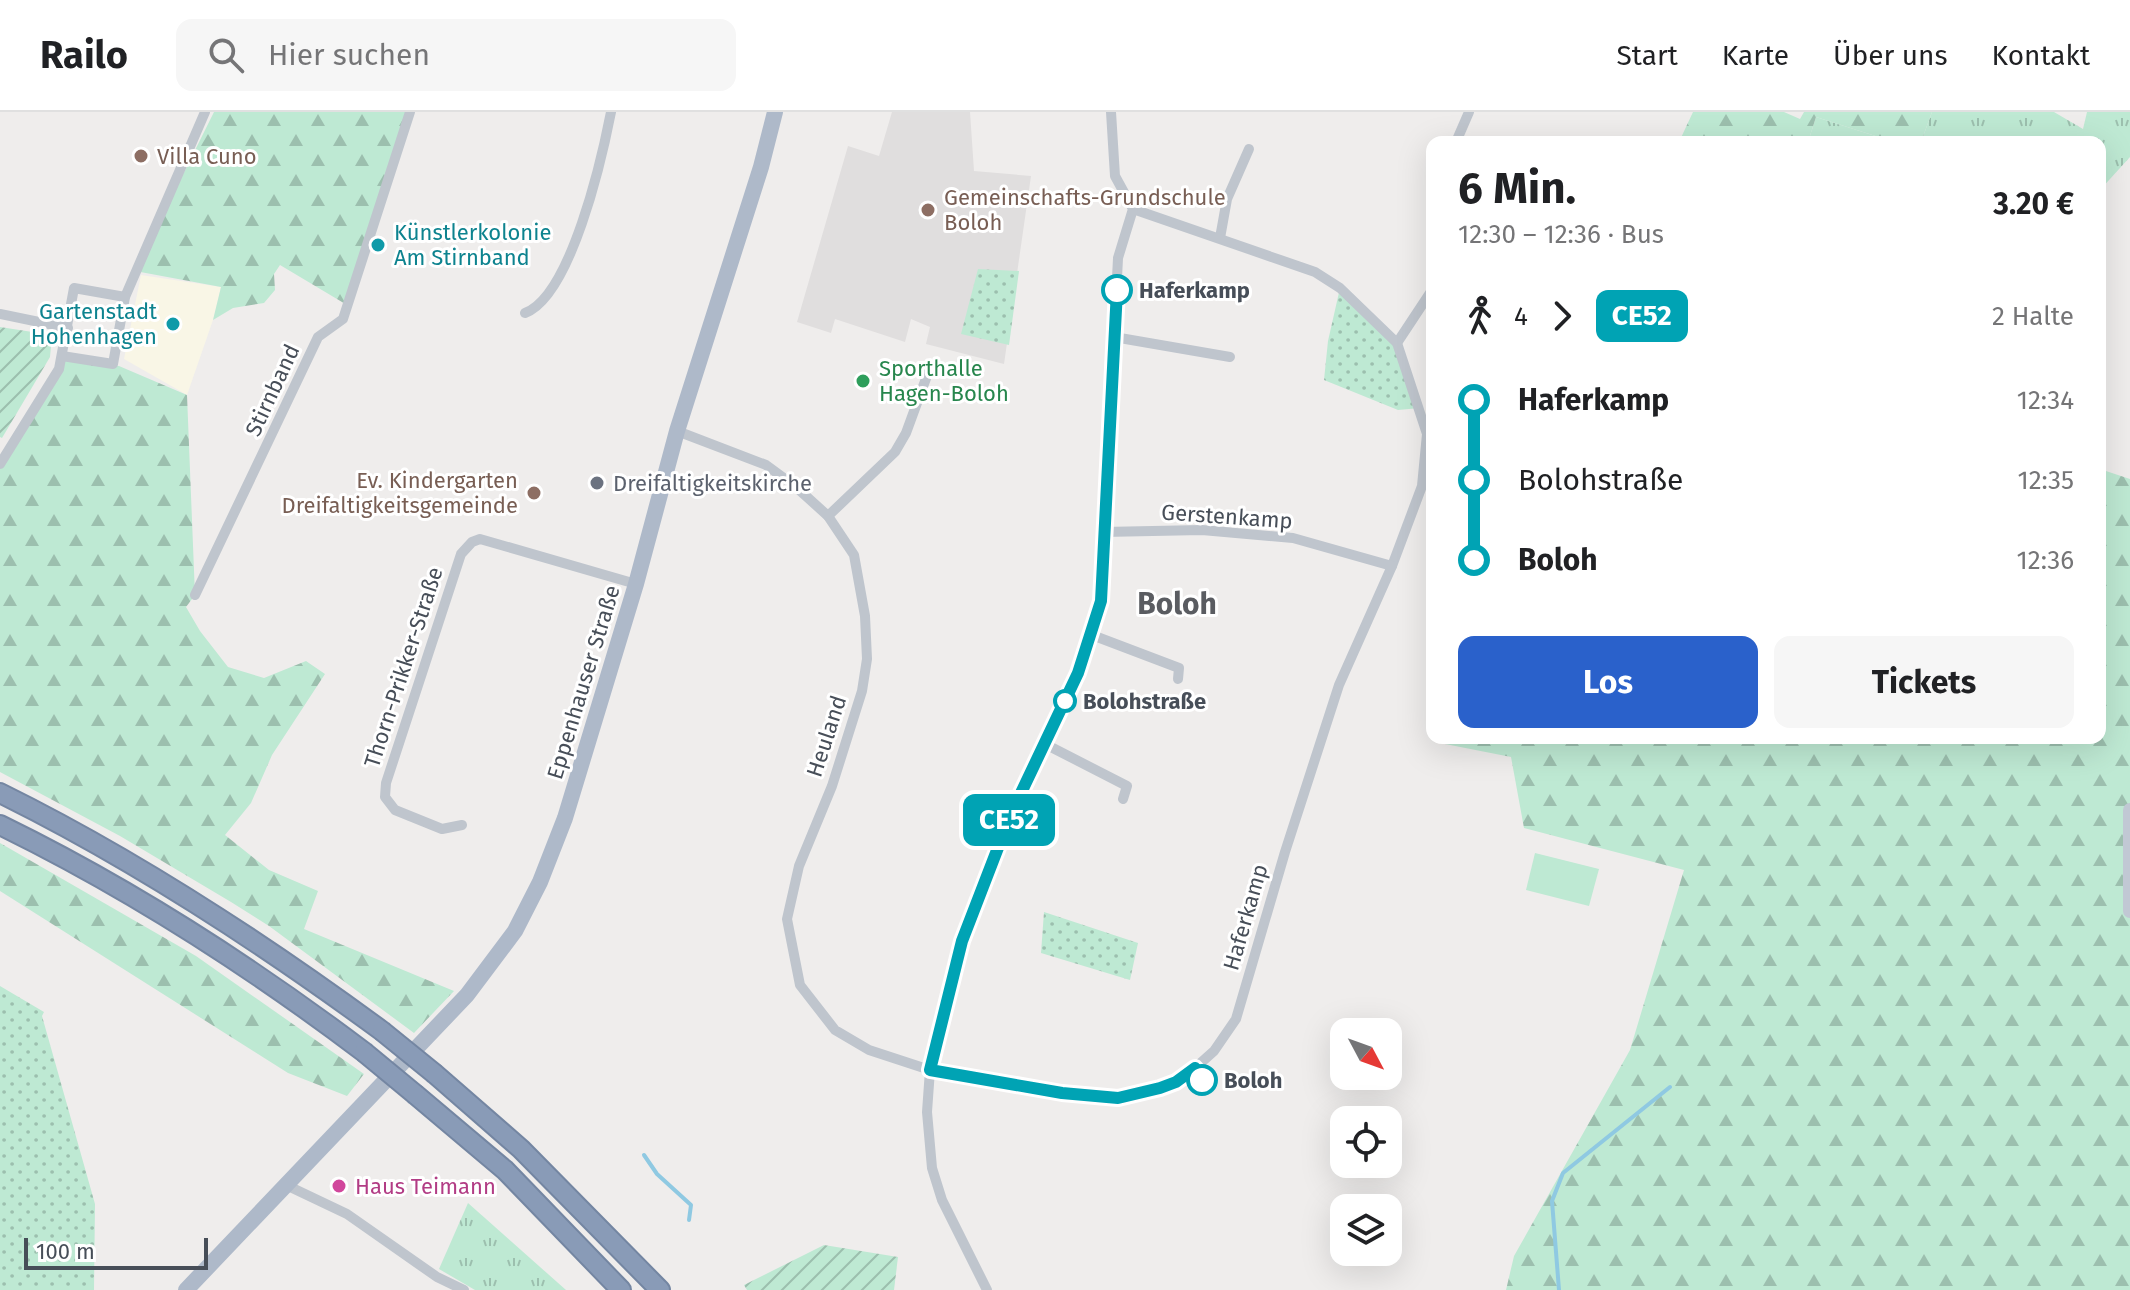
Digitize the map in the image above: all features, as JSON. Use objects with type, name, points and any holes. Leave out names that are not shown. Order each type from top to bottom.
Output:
[{"type":"highway","points":[[0,793],[154,875],[309,977],[382,1031],[521,1149],[660,1290]]},
{"type":"highway","points":[[0,825],[132,895],[222,950],[364,1052],[505,1170],[621,1290]]},
{"type":"main road","name":"Eppenhauser Straße","points":[[186,1290],[467,995],[515,931],[543,876],[565,818],[636,584],[677,431],[761,167],[775,112]]},
{"type":"main road","points":[[2130,810],[2130,911]]},
{"type":"street","points":[[62,356],[113,364],[125,297],[205,112]]},
{"type":"street","name":"Stirnband","points":[[195,595],[318,337],[343,319],[410,112]]},
{"type":"street","points":[[525,313],[543,302],[560,276],[596,180],[611,112]]},
{"type":"street","points":[[987,1290],[942,1200],[932,1168],[927,1112],[930,1070],[962,941],[1011,814],[1092,635],[1101,601],[1118,258],[1133,209],[1115,176],[1111,112]]},
{"type":"street","points":[[1459,136],[1469,112]]},
{"type":"street","points":[[1220,238],[1227,199],[1249,149]]},
{"type":"street","name":"Haferkamp","points":[[930,1070],[1062,1093],[1118,1098],[1176,1082],[1214,1051],[1236,1019],[1283,856],[1339,685],[1392,566],[1422,486],[1426,444],[1420,408],[1397,343],[1340,288],[1315,272],[1133,209]]},
{"type":"street","points":[[0,464],[59,369],[74,288],[125,297]]},
{"type":"street","points":[[1397,343],[1426,299]]},
{"type":"street","points":[[0,314],[68,328]]},
{"type":"street","points":[[1114,337],[1230,357]]},
{"type":"street","points":[[828,516],[895,452],[906,433],[928,373]]},
{"type":"street","name":"Heuland","points":[[677,431],[766,465],[828,516],[854,555],[865,616],[867,659],[862,691],[832,786],[799,866],[787,919],[800,985],[835,1030],[869,1050],[930,1070]]},
{"type":"street","name":"Gerstenkamp","points":[[1103,532],[1202,530],[1293,538],[1392,566]]},
{"type":"street","name":"Thorn-Prikker-Straße","points":[[462,825],[442,829],[395,810],[385,797],[386,783],[461,554],[472,542],[480,539],[636,584]]},
{"type":"street","points":[[1092,635],[1178,670]]},
{"type":"street","points":[[1045,744],[1128,780],[1123,799]]},
{"type":"street","points":[[286,1185],[347,1214],[437,1277],[464,1290]]},
{"type":"shaded area","name":"Gemeinschafts-Grundschule Boloh","points":[[892,112],[970,112],[974,171],[1031,176],[1004,364],[926,344],[930,327],[911,319],[905,342],[835,319],[831,333],[797,322],[848,146],[879,156]]},
{"type":"shaded area","points":[[141,275],[221,287],[187,395],[124,359]]},
{"type":"green space","points":[[214,112],[410,112],[347,305],[280,265],[274,274],[275,290],[264,303],[233,308],[213,320],[221,287],[135,271]]},
{"type":"green space","points":[[1693,112],[1784,112],[1800,119],[1804,112],[1932,112],[1923,136],[1875,136],[1816,117],[1810,136],[1682,136]]},
{"type":"green space","points":[[1932,112],[2054,112],[2083,129],[2087,112],[2130,112],[2130,157],[2106,183],[2106,136],[1923,136]]},
{"type":"green space","points":[[1816,117],[1875,136],[1810,136]]},
{"type":"green space","points":[[978,269],[1019,271],[1009,345],[961,334]]},
{"type":"green space","points":[[1340,288],[1397,343],[1420,408],[1398,410],[1324,380],[1328,341]]},
{"type":"green space","points":[[0,327],[52,335],[50,357],[2,438],[0,437]]},
{"type":"green space","points":[[62,359],[119,366],[187,395],[195,595],[186,607],[228,667],[264,678],[306,661],[325,674],[272,755],[251,803],[225,835],[269,870],[318,891],[304,929],[454,991],[414,1033],[269,926],[231,902],[120,836],[0,772],[0,465]]},
{"type":"green space","points":[[2106,471],[2130,479],[2130,1290],[1506,1290],[1514,1256],[1630,1050],[1684,870],[1524,828],[1511,757],[1445,744],[2106,744]]},
{"type":"green space","points":[[0,843],[196,956],[364,1074],[347,1096],[288,1073],[0,891]]},
{"type":"green space","points":[[1535,853],[1599,869],[1589,906],[1526,890]]},
{"type":"green space","points":[[1044,912],[1138,943],[1130,980],[1041,953]]},
{"type":"green space","points":[[0,986],[44,1012],[42,1016],[95,1204],[94,1290],[0,1290]]},
{"type":"green space","points":[[468,1203],[566,1290],[475,1290],[439,1269]]},
{"type":"green space","points":[[824,1245],[898,1257],[894,1290],[747,1290],[744,1285]]},
{"type":"waterway","points":[[1559,1290],[1552,1201],[1563,1173],[1670,1087]]},
{"type":"waterway","points":[[644,1155],[657,1174],[691,1205],[689,1220]]},
{"type":"bus line","name":"CE52","points":[[1117,290],[1101,601],[1078,673],[1011,814],[962,941],[930,1070],[1062,1093],[1118,1098],[1176,1082],[1195,1068],[1202,1080]]},
{"type":"place","name":"Villa Cuno","points":[[141,156]]},
{"type":"place","name":"Gemeinschafts-Grundschule Boloh","points":[[928,210]]},
{"type":"place","name":"Künstlerkolonie Am Stirnband","points":[[378,245]]},
{"type":"place","name":"Haferkamp","points":[[1117,290]]},
{"type":"place","name":"Gartenstadt Hohenhagen","points":[[173,324]]},
{"type":"place","name":"Sporthalle Hagen-Boloh","points":[[863,381]]},
{"type":"place","name":"Dreifaltigkeitskirche","points":[[597,483]]},
{"type":"place","name":"Ev. Kindergarten Dreifaltigkeitsgemeinde","points":[[534,493]]},
{"type":"place","name":"Bolohstraße","points":[[1065,701]]},
{"type":"place","name":"Boloh","points":[[1202,1080]]},
{"type":"place","name":"Haus Teimann","points":[[339,1186]]},
{"type":"district","name":"Boloh","points":[[1177,604]]}]
